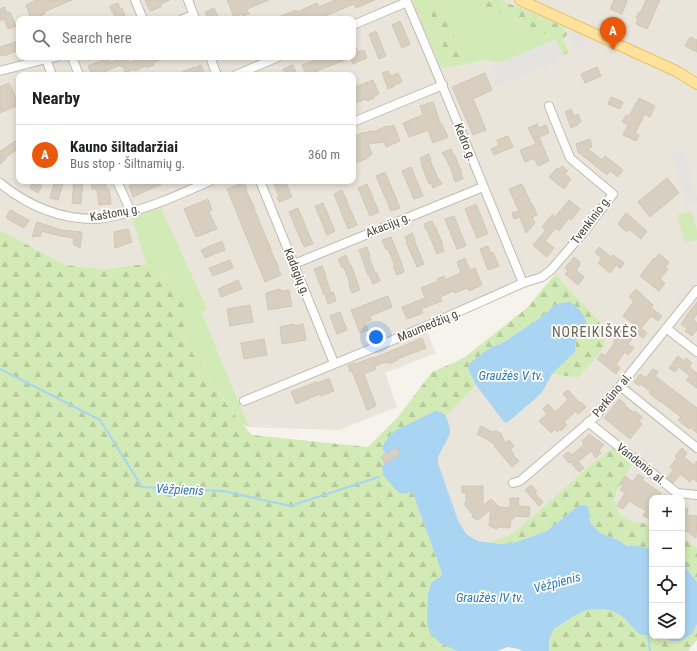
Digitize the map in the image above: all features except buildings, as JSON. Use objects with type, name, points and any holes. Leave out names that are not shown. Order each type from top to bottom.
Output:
[{"type":"main road","points":[[520,0],[670,68],[697,84]]},
{"type":"street","points":[[135,0],[142,16]]},
{"type":"street","points":[[188,0],[194,16]]},
{"type":"street","points":[[356,24],[407,1]]},
{"type":"street","name":"Kedro g.","points":[[407,1],[443,85],[523,284]]},
{"type":"street","points":[[0,71],[42,60]]},
{"type":"street","points":[[46,60],[51,72]]},
{"type":"street","points":[[73,60],[78,72]]},
{"type":"street","points":[[211,60],[216,72]]},
{"type":"street","points":[[243,72],[271,60]]},
{"type":"street","points":[[356,121],[443,85]]},
{"type":"street","name":"Tvenkinio g.","points":[[523,284],[542,277],[551,270],[583,233],[613,194],[570,158],[549,106]]},
{"type":"street","name":"Kaštonų g.","points":[[0,183],[29,203],[46,210],[63,215],[96,219],[142,210],[203,184]]},
{"type":"street","points":[[118,184],[131,212]]},
{"type":"street","name":"Kadagių g.","points":[[261,184],[334,363]]},
{"type":"street","name":"Akacijų g.","points":[[294,264],[483,187]]},
{"type":"street","name":"Maumedžių g.","points":[[244,401],[422,328],[523,284]]},
{"type":"street","name":"Perkūno al.","points":[[512,483],[520,481],[596,416],[697,290]]},
{"type":"street","points":[[666,328],[697,352]]},
{"type":"street","points":[[620,386],[697,448]]},
{"type":"street","name":"Vandenio al.","points":[[588,422],[677,493],[697,495]]},
{"type":"shaded area","points":[[0,0],[697,0],[697,548],[685,539],[685,495],[649,495],[649,525],[633,522],[620,515],[614,501],[618,488],[632,464],[612,448],[588,467],[512,534],[489,542],[478,541],[466,534],[458,520],[438,463],[438,457],[450,434],[450,428],[446,416],[476,385],[503,421],[508,423],[543,391],[552,374],[578,378],[605,343],[603,335],[555,274],[426,330],[436,353],[385,373],[397,407],[339,430],[249,427],[200,312],[206,308],[132,218],[146,264],[103,269],[65,265],[0,230]]},
{"type":"shaded area","points":[[571,30],[593,42],[576,52],[568,37]]},
{"type":"shaded area","points":[[556,39],[564,59],[497,87],[489,68]]},
{"type":"shaded area","points":[[682,144],[697,196],[697,203],[687,206],[671,154]]},
{"type":"green space","points":[[412,0],[426,0],[449,64],[464,60],[439,0],[471,0],[556,39],[502,62],[487,60],[448,68],[441,67]]},
{"type":"green space","points":[[426,0],[439,0],[464,60],[449,64]]},
{"type":"green space","points":[[471,0],[500,0],[562,26],[567,34],[563,41],[569,52],[563,55],[556,39]]},
{"type":"green space","points":[[161,208],[207,309],[201,312],[249,427],[242,424],[213,385],[181,335],[180,288],[146,264],[132,218]]},
{"type":"green space","points":[[691,211],[697,230],[697,240],[685,243],[677,215]]},
{"type":"green space","points":[[0,230],[65,265],[103,269],[146,264],[180,288],[188,325],[181,335],[232,412],[252,435],[368,447],[398,417],[432,372],[465,357],[528,307],[555,274],[599,321],[605,343],[601,351],[578,378],[552,374],[575,352],[576,341],[587,328],[554,305],[544,315],[504,342],[490,348],[468,369],[476,385],[446,416],[442,412],[435,411],[394,431],[384,443],[382,449],[386,455],[396,448],[400,454],[382,466],[403,494],[412,492],[413,494],[442,573],[441,576],[431,583],[440,643],[457,651],[0,651]]},
{"type":"green space","points":[[612,448],[632,464],[618,488],[614,501],[620,515],[633,522],[649,525],[649,549],[639,546],[627,546],[618,540],[600,533],[590,522],[589,511],[578,506],[547,531],[516,542],[501,544],[489,542],[512,534],[588,467]]},
{"type":"green space","points":[[685,539],[697,548],[697,582],[685,568]]},
{"type":"green space","points":[[603,609],[613,611],[623,617],[639,634],[649,636],[649,639],[667,639],[672,641],[685,639],[685,636],[693,633],[697,624],[697,640],[688,651],[549,651],[549,639],[554,629],[574,616],[587,610]]},
{"type":"water","name":"Graužės V tv.","points":[[570,302],[582,313],[587,328],[576,341],[575,352],[552,374],[543,391],[534,400],[507,423],[503,421],[476,385],[468,369],[470,363],[490,348],[504,342],[544,315],[554,305]]},
{"type":"water","name":"Graužės IV tv.","points":[[435,411],[442,412],[446,416],[450,428],[450,434],[438,457],[438,463],[458,520],[466,534],[478,541],[501,544],[516,542],[547,531],[578,506],[584,505],[587,506],[589,511],[590,522],[600,533],[618,540],[627,546],[639,546],[649,549],[649,636],[639,634],[623,617],[613,611],[603,609],[587,610],[574,616],[554,629],[549,639],[549,651],[522,651],[508,647],[497,651],[457,651],[440,643],[430,633],[427,622],[428,594],[431,583],[441,576],[442,573],[412,492],[403,494],[398,492],[383,475],[382,466],[400,454],[396,448],[386,455],[382,449],[384,443],[394,431]]},
{"type":"water","points":[[685,568],[697,582],[697,624],[693,633],[685,638]]},
{"type":"water","points":[[667,639],[683,639],[679,641]]},
{"type":"waterway","name":"Vėžpienis","points":[[0,369],[100,420],[142,487],[223,491],[290,506],[379,477]]},
{"type":"waterway","name":"Vėžpienis","points":[[648,634],[650,651]]},
{"type":"place","name":"Kauno šiltadaržiai","points":[[613,50]]},
{"type":"district","name":"NOREIKIŠKĖS","points":[[595,332]]}]
